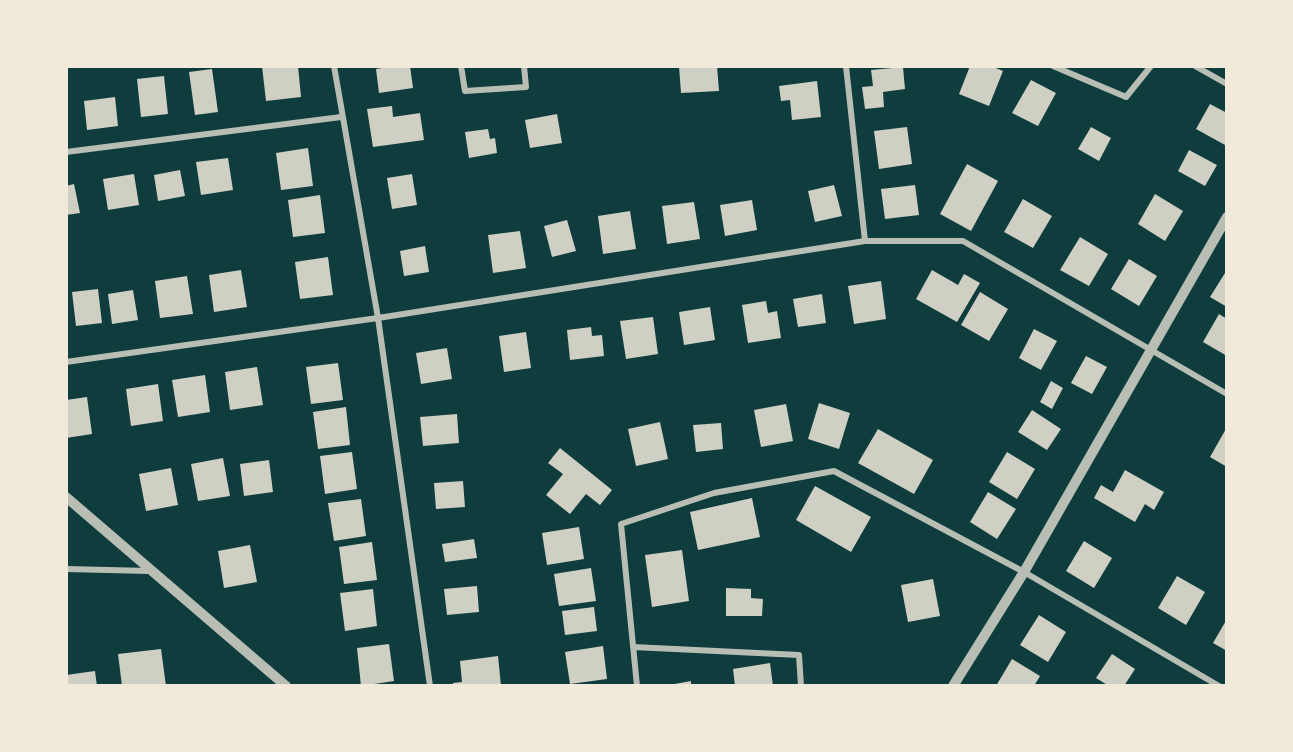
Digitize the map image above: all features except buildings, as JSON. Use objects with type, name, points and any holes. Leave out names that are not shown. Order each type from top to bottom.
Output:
[{"type":"street","points":[[334,66],[341,117],[378,318],[430,686]]},
{"type":"street","points":[[461,66],[465,91],[526,87],[524,66]]},
{"type":"street","points":[[846,66],[865,241]]},
{"type":"street","points":[[1053,66],[1126,97],[1151,66]]},
{"type":"street","points":[[1195,66],[1227,84]]},
{"type":"street","points":[[66,152],[341,117]]},
{"type":"street","points":[[952,686],[1024,572],[1227,218]]},
{"type":"street","points":[[66,362],[378,318],[865,241],[963,241],[1227,394]]},
{"type":"street","points":[[637,686],[621,524],[714,493],[834,471],[1024,572],[1219,686]]},
{"type":"street","points":[[66,497],[286,686]]},
{"type":"street","points":[[66,569],[152,571]]},
{"type":"street","points":[[633,647],[799,655],[801,686]]}]
